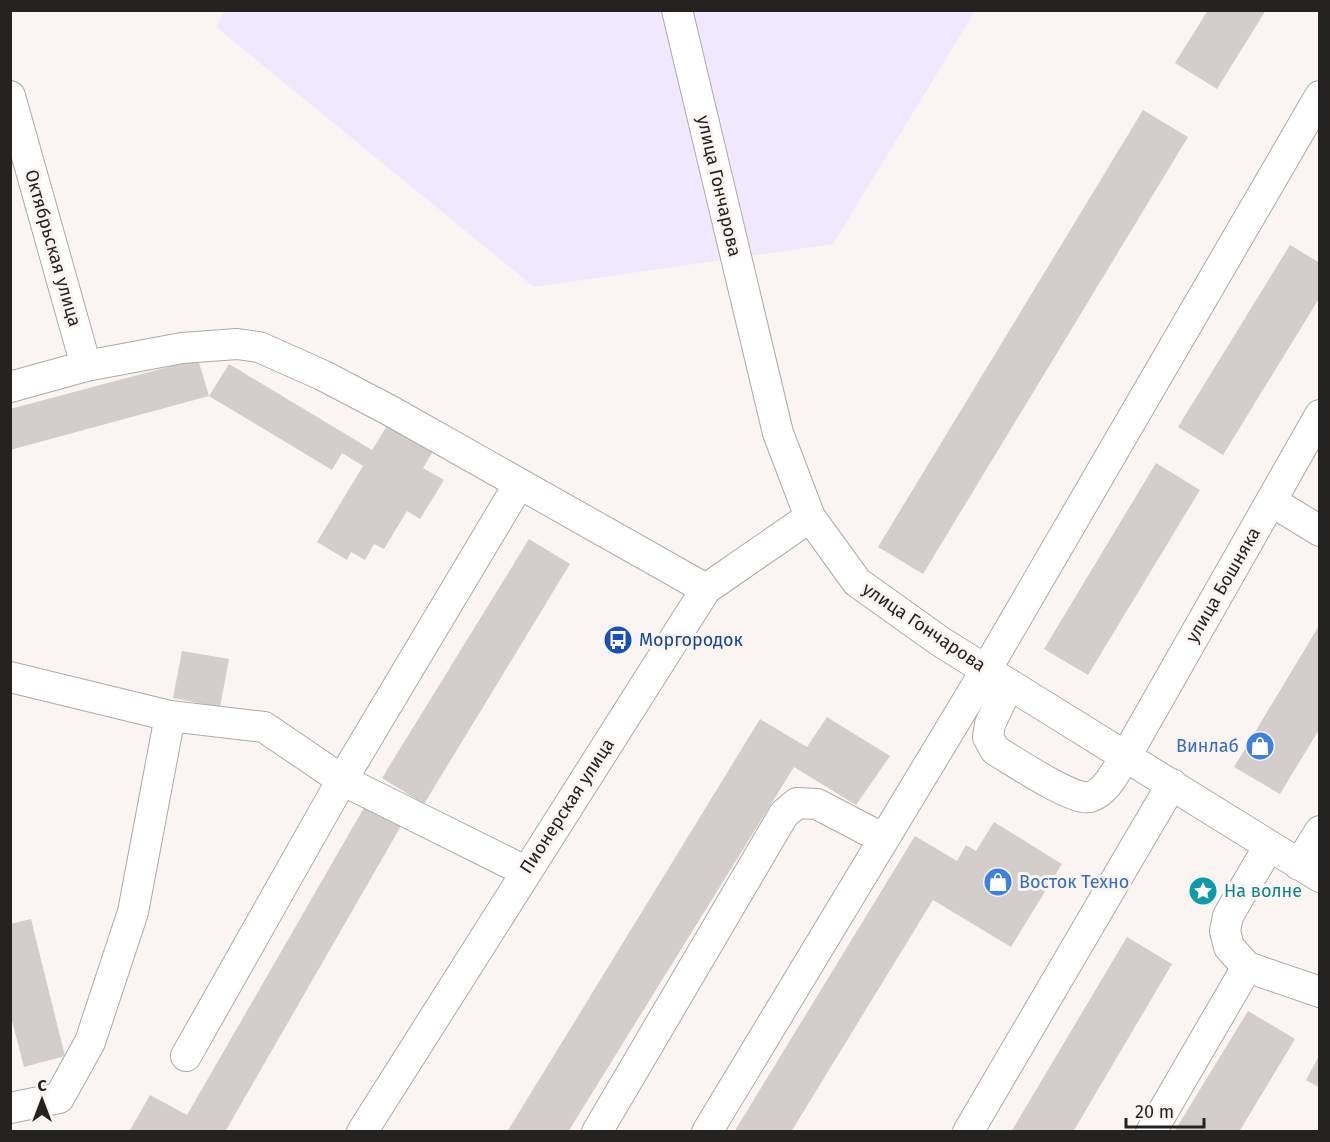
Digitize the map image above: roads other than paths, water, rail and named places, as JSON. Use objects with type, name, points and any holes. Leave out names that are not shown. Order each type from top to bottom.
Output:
[{"type":"street","name":"улица Гончарова","points":[[677,10],[778,433],[810,517],[857,582],[941,642],[1309,871]]},
{"type":"street","name":"Октябрьская улица","points":[[10,96],[86,366]]},
{"type":"street","points":[[707,1131],[884,839],[997,677],[1320,96]]},
{"type":"street","points":[[10,387],[86,366],[182,348],[237,344],[259,347],[322,375],[389,410],[706,589]]},
{"type":"street","name":"улица Бошняка","points":[[997,677],[988,737],[995,750],[1072,795],[1089,798],[1104,789],[1126,756],[1320,415]]},
{"type":"street","points":[[186,1056],[342,780],[519,484]]},
{"type":"street","points":[[1271,501],[1320,531]]},
{"type":"street","name":"Пионерская улица","points":[[366,1130],[525,871],[706,589],[810,517]]},
{"type":"street","points":[[10,677],[170,716],[264,727],[342,780],[525,871]]},
{"type":"street","points":[[10,1108],[59,1098],[90,1042],[133,912],[170,716]]},
{"type":"street","points":[[968,1131],[1172,784]]},
{"type":"street","points":[[597,1131],[784,814],[797,803],[817,804],[884,839]]},
{"type":"street","points":[[1309,871],[1320,831]]},
{"type":"street","points":[[1269,846],[1228,916],[1225,931],[1229,947],[1247,967],[1320,992]]},
{"type":"street","points":[[1151,1131],[1247,967]]},
{"type":"place","name":"Моргородок","points":[[618,640]]},
{"type":"place","name":"Винлаб","points":[[1260,746]]},
{"type":"place","name":"Восток Техно","points":[[998,882]]},
{"type":"place","name":"На волне","points":[[1203,891]]}]
